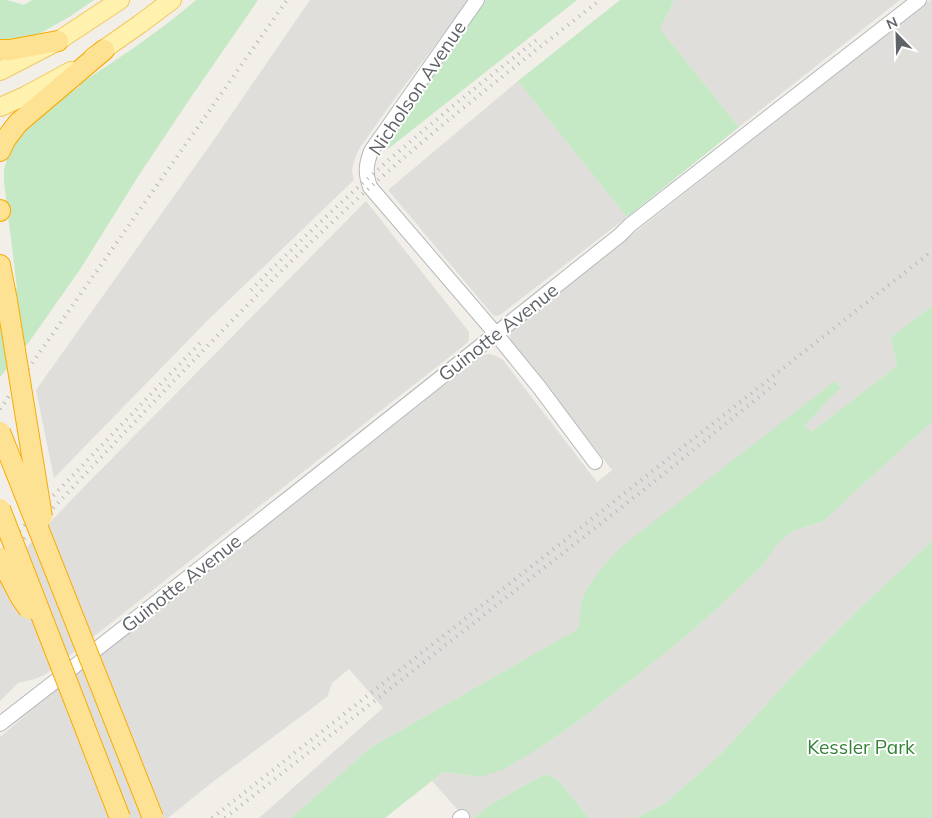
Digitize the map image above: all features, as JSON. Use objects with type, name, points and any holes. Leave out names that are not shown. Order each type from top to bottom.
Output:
[{"type":"highway","points":[[0,50],[10,50],[58,40]]},
{"type":"highway","points":[[0,151],[5,140],[18,122],[104,50]]},
{"type":"highway","points":[[0,265],[48,553]]},
{"type":"highway","points":[[0,432],[153,818]]},
{"type":"highway","points":[[0,509],[120,818]]},
{"type":"highway","points":[[0,558],[21,598],[48,634]]},
{"type":"main road","points":[[0,71],[58,40],[120,0]]},
{"type":"main road","points":[[0,107],[59,78],[104,50],[172,0]]},
{"type":"street","name":"Nicholson Avenue","points":[[477,0],[371,151],[366,165],[367,179],[370,186],[496,334]]},
{"type":"street","name":"Guinotte Avenue","points":[[0,724],[496,334],[630,225],[919,0]]},
{"type":"street","points":[[496,334],[539,387],[595,462]]},
{"type":"shaded area","points":[[310,0],[469,0],[359,149],[352,171],[354,180],[207,321],[54,478],[36,390],[211,144]]},
{"type":"shaded area","points":[[674,0],[900,0],[739,127],[660,29]]},
{"type":"shaded area","points":[[932,0],[932,306],[891,337],[897,366],[811,432],[803,427],[841,387],[835,381],[582,605],[579,629],[370,748],[291,818],[259,818],[383,708],[349,669],[332,683],[327,697],[210,784],[168,818],[0,818],[0,737],[481,356],[489,354],[503,360],[597,482],[612,470],[512,343],[510,337],[515,327]]},
{"type":"shaded area","points":[[518,81],[627,217],[500,315],[495,316],[388,190]]},
{"type":"shaded area","points":[[366,201],[469,332],[467,343],[46,674],[18,683],[0,701],[0,576],[72,499]]},
{"type":"shaded area","points":[[932,422],[932,541],[859,609],[793,675],[720,755],[664,804],[636,818],[589,818],[557,779],[545,774],[490,805],[474,818],[465,818],[432,781],[443,772],[480,777],[536,750],[576,723],[708,617],[763,565],[776,545],[793,531],[824,521]]},
{"type":"green space","points":[[0,0],[24,5],[32,0],[94,0],[32,38],[0,42]]},
{"type":"green space","points":[[196,0],[258,0],[139,175],[81,268],[29,342],[0,377],[0,306],[1,308],[17,288],[4,182],[8,151],[31,119],[79,87],[81,83],[140,43]]},
{"type":"green space","points":[[486,0],[577,0],[388,149],[381,144]]},
{"type":"green space","points":[[620,0],[674,0],[660,29],[739,127],[627,217],[518,81]]},
{"type":"green space","points":[[932,306],[932,422],[824,521],[793,531],[776,545],[763,565],[708,617],[669,650],[576,723],[502,770],[480,777],[443,772],[385,818],[291,818],[370,748],[578,629],[581,605],[588,589],[597,574],[621,547],[835,381],[841,387],[804,426],[811,432],[897,366],[891,337]]},
{"type":"green space","name":"Kessler Park","points":[[932,541],[932,818],[636,818],[664,804],[720,755],[793,675],[859,609]]},
{"type":"green space","points":[[545,774],[557,779],[589,818],[474,818],[490,805]]},
{"type":"railway","points":[[0,409],[287,0]]},
{"type":"railway","points":[[0,564],[148,408],[322,231],[436,131],[600,0]]},
{"type":"railway","points":[[251,290],[320,222],[392,157],[539,38]]},
{"type":"railway","points":[[212,818],[932,251]]},
{"type":"railway","points":[[0,551],[203,340]]},
{"type":"railway","points":[[225,818],[655,481],[780,380]]}]
